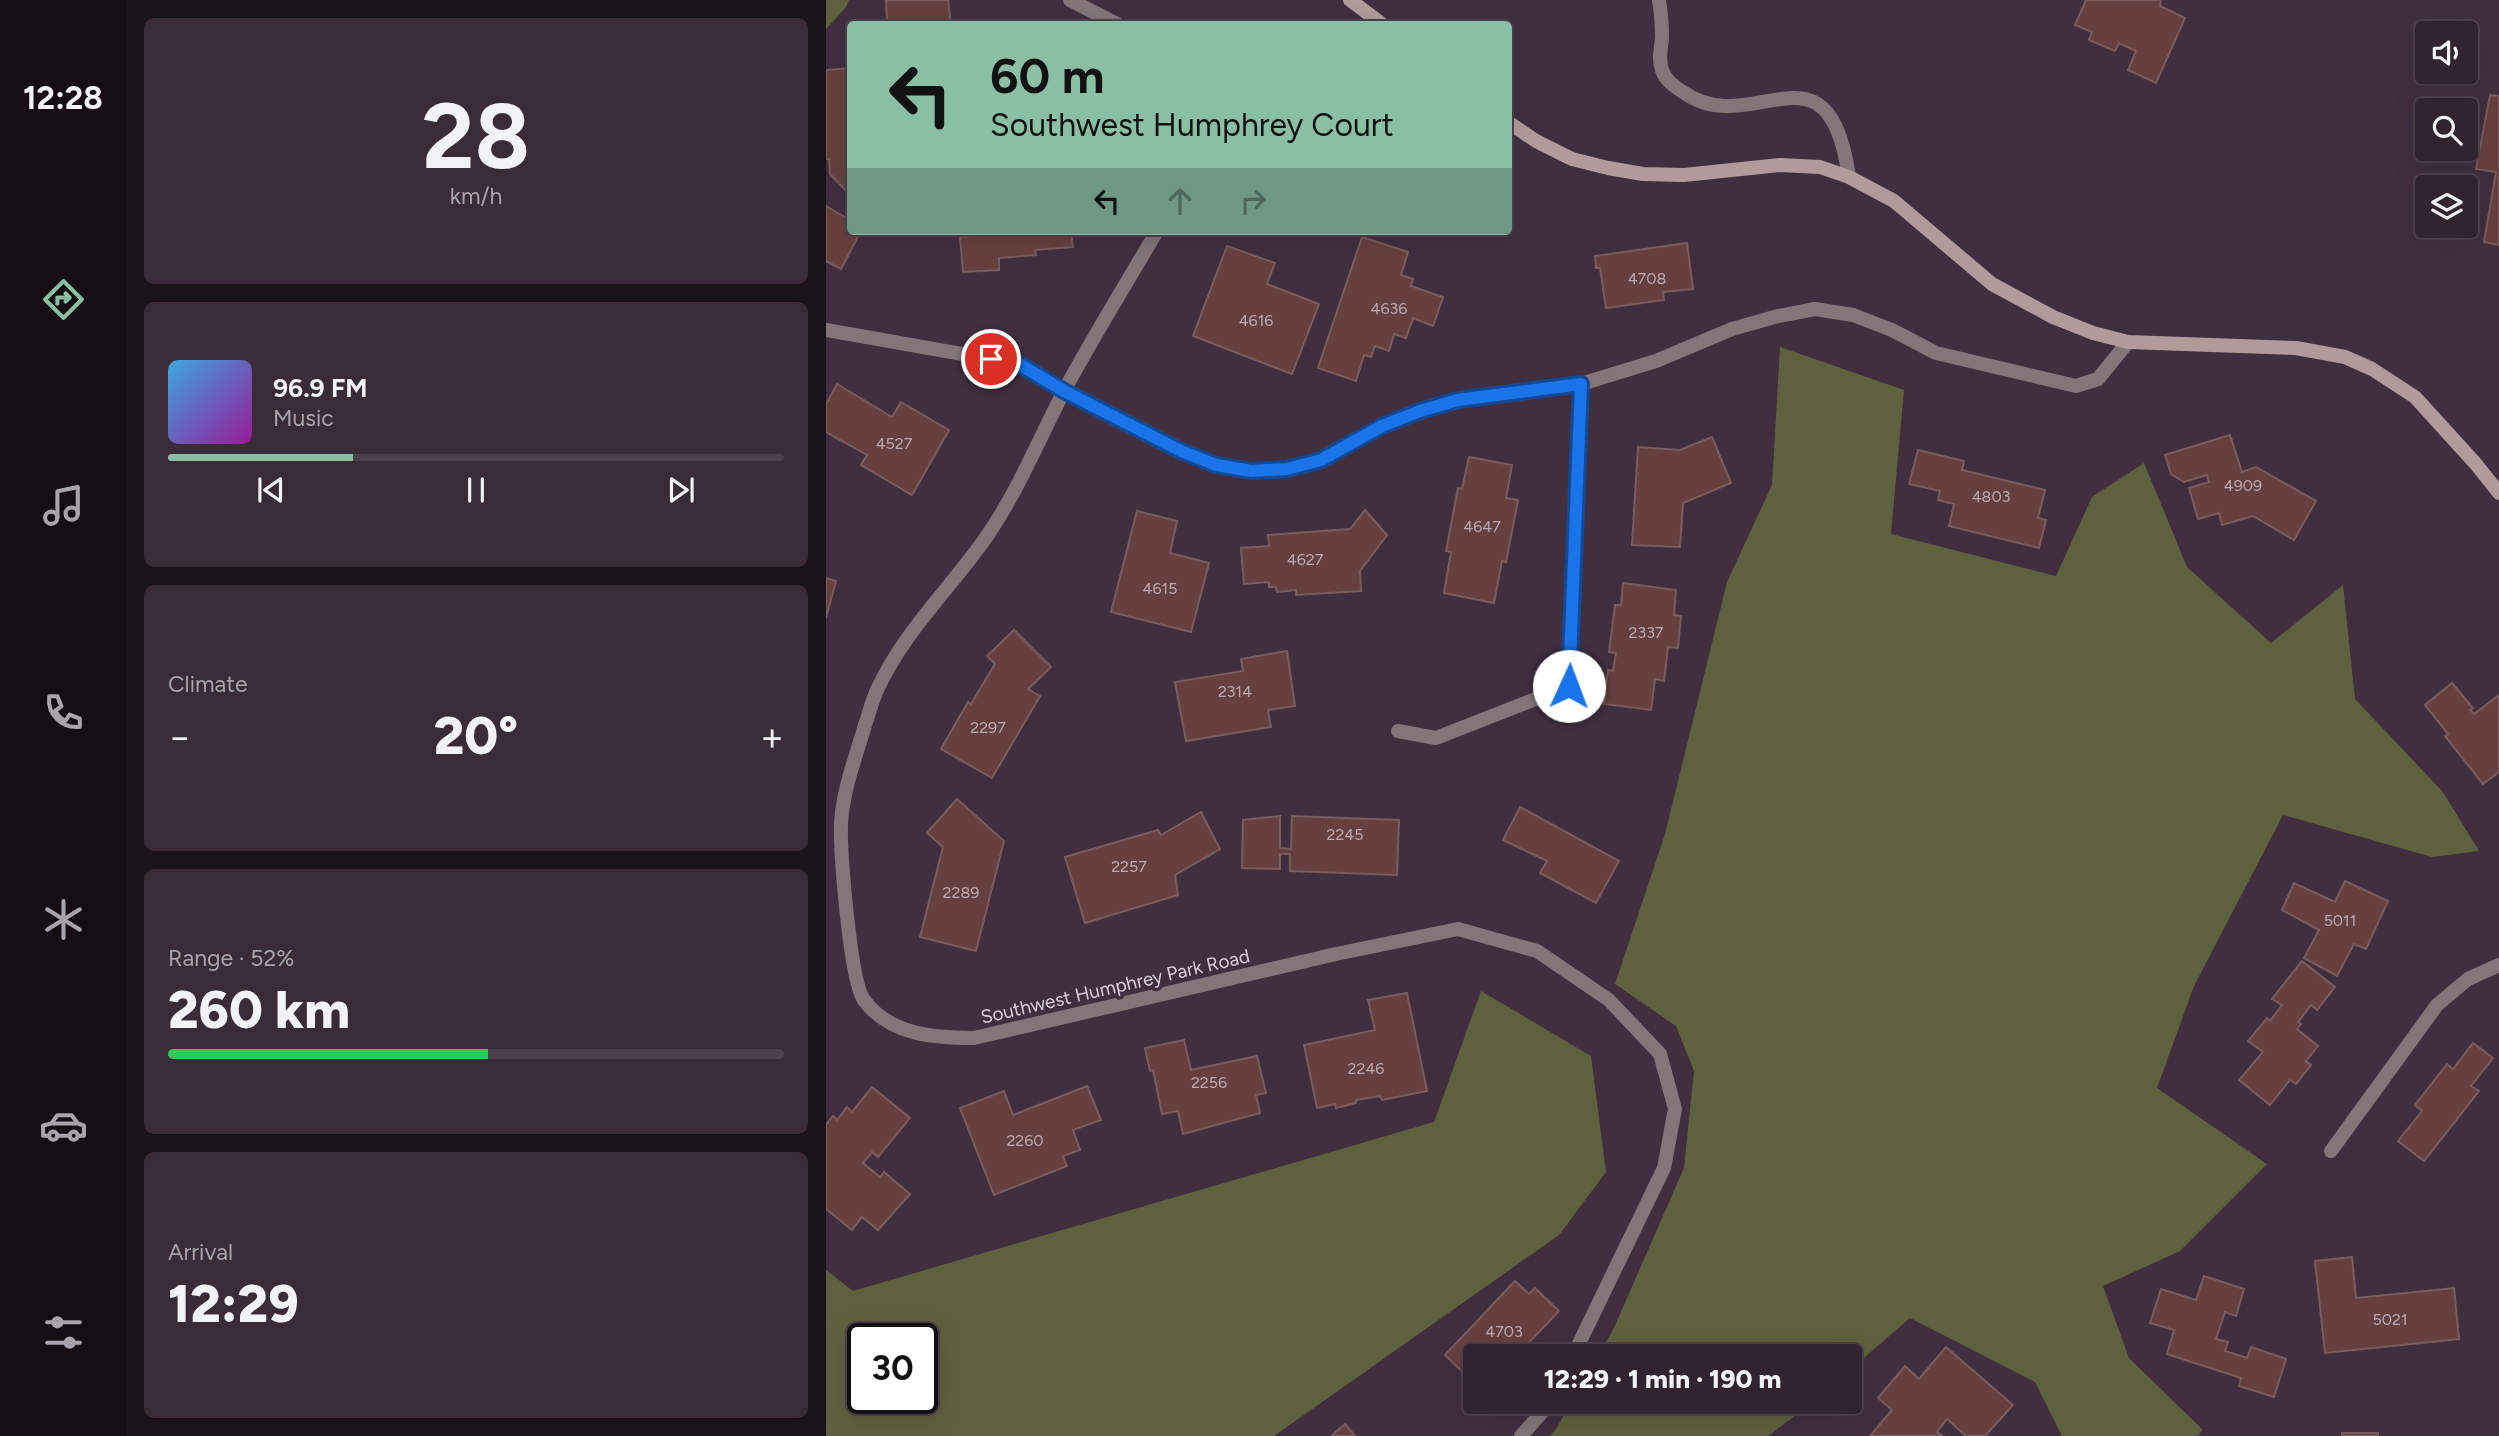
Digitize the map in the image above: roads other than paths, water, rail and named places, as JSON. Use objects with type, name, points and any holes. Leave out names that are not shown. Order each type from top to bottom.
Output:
[{"type":"main road","points":[[1350,0],[1378,21]]},
{"type":"main road","points":[[1512,125],[1536,141],[1572,159],[1608,169],[1643,174],[1684,175],[1780,165],[1820,167],[1849,177],[1894,201],[1992,284],[2053,317],[2093,333],[2128,342],[2296,348],[2345,357],[2372,369],[2415,397],[2499,493]]},
{"type":"street","points":[[1070,0],[1111,21]]},
{"type":"street","points":[[1659,0],[1662,36],[1659,60],[1668,82],[1690,97],[1710,106],[1734,106],[1799,98],[1821,104],[1835,124],[1849,177]]},
{"type":"street","name":"Southwest Humphrey Park Road","points":[[1155,235],[1064,391],[1041,439],[987,536],[925,612],[876,691],[849,781],[841,822],[851,949],[862,999],[880,1016],[902,1029],[933,1038],[974,1038],[1336,954],[1458,929],[1537,951],[1609,999],[1660,1054],[1675,1110],[1664,1168],[1579,1344]]},
{"type":"street","points":[[826,330],[1019,364],[1064,391],[1181,451],[1216,465],[1251,471],[1287,469],[1321,460],[1382,426],[1458,400],[1581,384],[1656,361],[1732,329],[1815,309],[1853,315],[1892,330],[1936,353],[2076,386],[2098,379],[2128,342]]},
{"type":"street","points":[[1398,731],[1436,738],[1569,686],[1581,384]]},
{"type":"street","points":[[2331,1151],[2437,1004],[2468,979],[2499,965]]},
{"type":"street","points":[[1521,1436],[1540,1414]]}]
